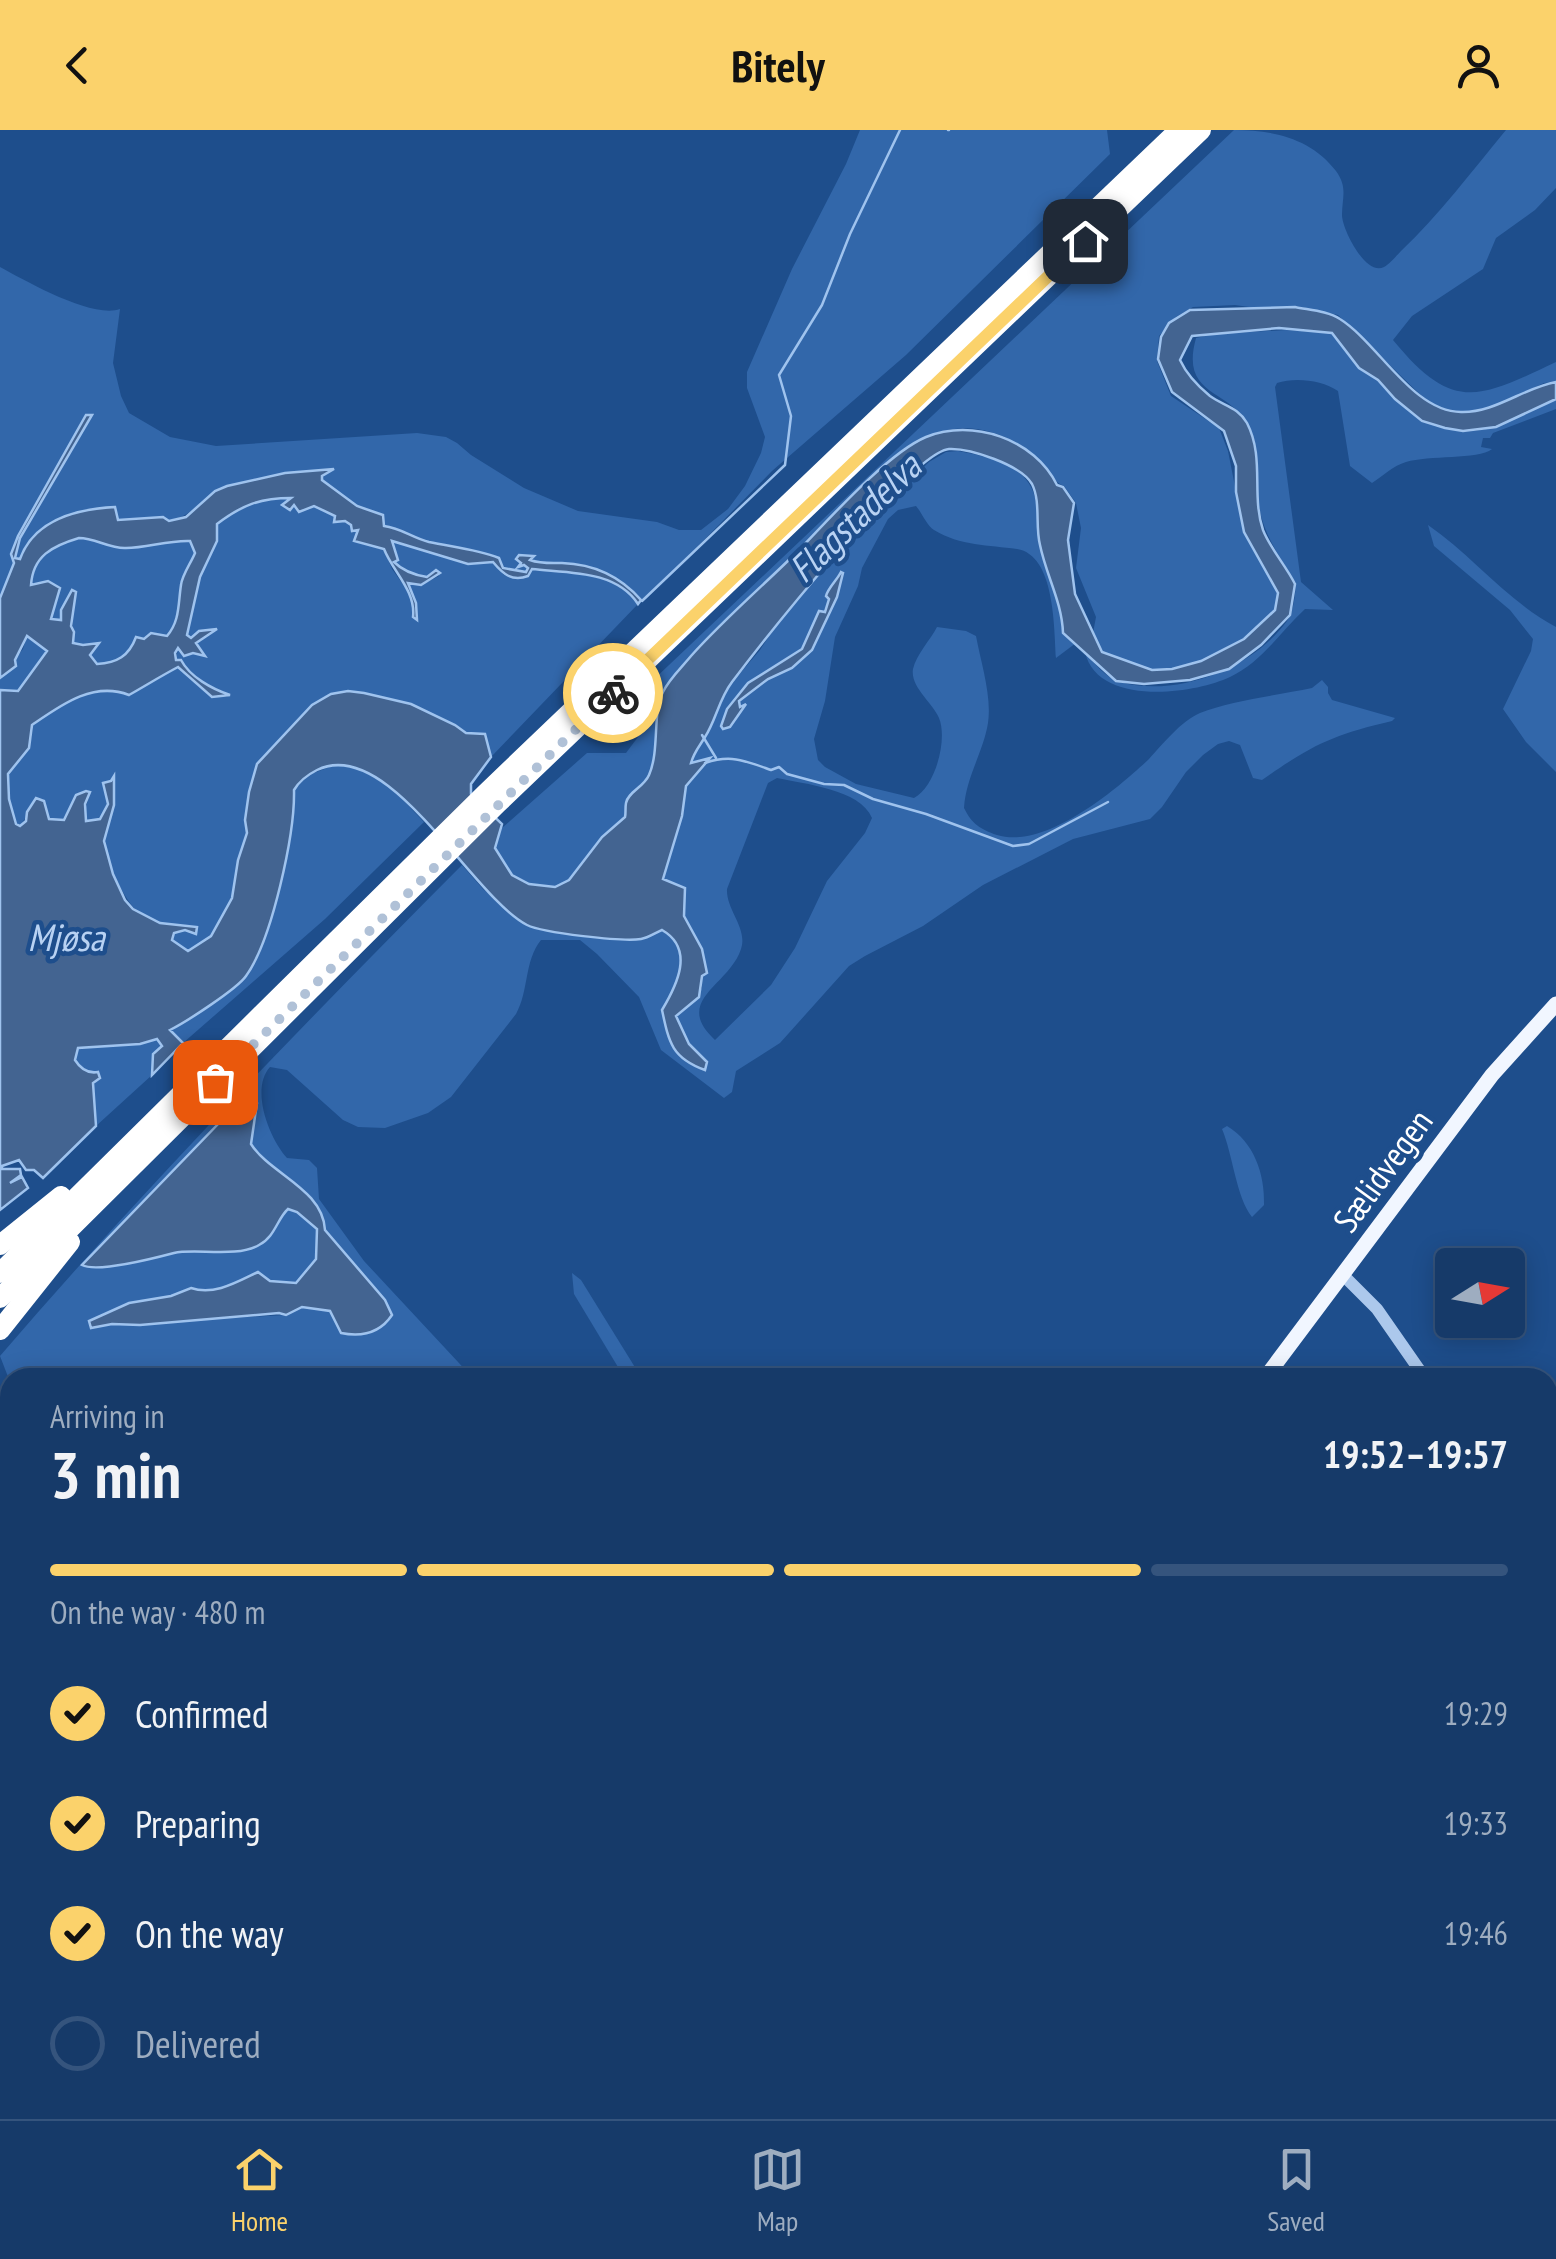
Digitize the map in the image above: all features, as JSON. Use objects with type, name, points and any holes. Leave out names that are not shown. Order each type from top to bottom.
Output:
[{"type":"highway","points":[[0,1273],[114,1170],[1179,130]]},
{"type":"highway","points":[[492,798],[1201,130]]},
{"type":"highway","points":[[0,1244],[84,1180],[114,1170]]},
{"type":"highway","points":[[0,1298],[114,1170]]},
{"type":"highway","points":[[0,1330],[114,1170]]},
{"type":"main road","name":"Sælidvegen","points":[[1273,1368],[1492,1076],[1556,1004]]},
{"type":"street","points":[[1343,1275],[1376,1309],[1419,1368]]},
{"type":"shaded area","points":[[860,130],[1107,130],[1110,154],[906,355],[772,471],[647,598],[641,600],[618,579],[594,569],[531,562],[533,556],[519,555],[528,568],[526,572],[503,568],[499,558],[429,542],[384,526],[383,515],[358,506],[322,480],[330,470],[227,486],[169,521],[163,517],[118,520],[114,507],[82,511],[50,527],[20,560],[15,558],[20,538],[91,413],[18,536],[12,558],[15,563],[0,598],[0,267],[77,304],[108,311],[120,309],[113,363],[121,396],[129,413],[170,437],[216,446],[417,433],[446,437],[524,488],[578,511],[657,522],[679,530],[701,530],[728,509],[761,453],[765,437],[747,388],[747,372]]},
{"type":"shaded area","points":[[1234,130],[1290,138],[1326,160],[1342,183],[1346,230],[1363,259],[1377,268],[1388,264],[1429,223],[1506,130],[1556,130],[1556,188],[1535,210],[1496,238],[1483,269],[1412,316],[1393,340],[1414,363],[1450,389],[1486,391],[1556,362],[1556,382],[1544,383],[1490,409],[1459,413],[1432,406],[1338,315],[1296,306],[1193,307],[1176,317],[1159,336],[1157,361],[1171,396],[1219,428],[1228,451],[1244,532],[1278,593],[1275,610],[1244,639],[1201,661],[1172,670],[1153,670],[1102,653],[1093,633],[1096,617],[1076,568],[1081,528],[1076,503],[1064,486],[1013,441],[974,429],[937,433],[918,440],[883,465],[678,669],[660,694],[650,774],[626,802],[625,818],[602,837],[569,880],[555,887],[529,884],[512,875],[495,848],[502,828],[587,753],[626,753],[638,737],[631,701]]},
{"type":"shaded area","points":[[1286,330],[1333,333],[1359,367],[1406,407],[1448,429],[1481,430],[1499,425],[1556,399],[1556,409],[1483,438],[1481,447],[1492,449],[1485,452],[1406,462],[1372,483],[1350,466],[1338,391],[1308,381],[1277,383],[1301,582],[1333,610],[1305,609],[1252,663],[1213,683],[1148,692],[1107,681],[1093,669],[1085,652],[1105,674],[1120,682],[1165,686],[1189,682],[1255,653],[1289,617],[1296,583],[1261,517],[1252,434],[1238,412],[1200,381],[1193,357],[1196,338]]},
{"type":"shaded area","points":[[958,451],[1007,465],[1026,480],[1033,490],[1041,550],[1058,601],[1063,633],[1076,643],[1056,658],[1046,578],[1030,554],[954,539],[931,528],[916,506],[898,510],[888,519],[862,568],[835,637],[825,701],[814,739],[818,760],[825,767],[856,784],[914,798],[928,784],[941,750],[941,727],[936,712],[915,682],[913,669],[937,627],[976,636],[989,713],[964,808],[977,825],[997,835],[1036,834],[1079,814],[1135,772],[1186,721],[1212,709],[1312,688],[1322,680],[1332,700],[1395,718],[1323,743],[1262,780],[1253,778],[1240,745],[1229,741],[1218,744],[1186,772],[1150,819],[1073,839],[983,885],[923,926],[849,966],[780,1043],[736,1071],[732,1092],[724,1098],[661,1050],[639,997],[580,940],[541,940],[532,957],[516,1014],[451,1097],[428,1113],[385,1128],[358,1127],[343,1120],[287,1070],[270,1067],[264,1076],[262,1100],[268,1126],[280,1149],[287,1158],[309,1160],[317,1168],[319,1199],[364,1261],[464,1368],[5,1368],[0,1356],[112,1230],[462,865],[483,889],[528,926],[623,940],[643,939],[662,930],[672,938],[678,947],[680,968],[662,1010],[685,1060],[705,1070],[706,1062],[684,1035],[676,1016],[702,988],[694,938],[684,916],[685,888],[662,880],[682,816],[686,786],[710,758],[690,763],[730,685],[760,650],[786,610],[854,534],[929,462],[946,452]],"holes":[[[777,778],[856,800],[872,818],[865,833],[827,881],[795,948],[771,985],[715,1040],[703,1026],[701,1003],[741,949],[739,926],[727,889],[768,783]],[[250,1092],[257,1112],[251,1144],[261,1160],[281,1172],[359,1273],[385,1300],[387,1323],[354,1334],[341,1327],[330,1311],[302,1307],[286,1315],[112,1324],[129,1303],[171,1296],[191,1288],[217,1289],[258,1272],[269,1281],[296,1283],[316,1259],[317,1229],[297,1211],[288,1209],[269,1237],[251,1249],[181,1251],[103,1268],[83,1265]]]},
{"type":"shaded area","points":[[266,498],[292,498],[299,512],[314,506],[356,527],[361,542],[384,549],[392,569],[412,596],[410,581],[421,585],[439,576],[436,570],[427,577],[400,567],[393,561],[398,559],[391,541],[468,564],[493,562],[504,575],[517,578],[531,569],[593,576],[621,584],[638,604],[491,757],[484,734],[466,734],[439,718],[364,693],[303,716],[287,730],[249,792],[247,833],[232,898],[222,920],[211,936],[188,951],[172,940],[174,933],[197,928],[150,920],[134,908],[116,880],[105,839],[114,793],[108,795],[106,810],[97,821],[86,822],[84,814],[90,793],[76,796],[64,820],[49,820],[44,801],[34,805],[20,826],[9,799],[8,774],[29,746],[32,725],[84,695],[136,688],[178,667],[212,697],[227,697],[229,694],[204,683],[176,660],[178,648],[199,654],[196,643],[215,630],[191,638],[187,635],[200,577],[217,541],[217,524],[243,506]]},
{"type":"shaded area","points":[[1428,525],[1522,604],[1556,627],[1556,772],[1526,742],[1503,709],[1533,639],[1510,610],[1434,546]]},
{"type":"shaded area","points":[[79,538],[126,548],[190,541],[195,552],[202,538],[204,544],[183,579],[175,623],[167,636],[151,633],[118,661],[98,664],[90,655],[92,651],[73,643],[72,591],[61,610],[61,620],[51,619],[30,580],[47,552]]},
{"type":"shaded area","points":[[27,635],[47,652],[18,692],[0,690],[0,678],[16,666],[14,660]]},
{"type":"shaded area","points":[[338,764],[375,776],[424,822],[325,919],[183,1043],[169,1031],[232,990],[256,961],[280,886],[291,832],[294,790],[308,775]]},
{"type":"shaded area","points":[[157,1038],[162,1046],[152,1061],[152,1075],[96,1126],[93,1082],[100,1078],[80,1067],[75,1060],[78,1048],[140,1044]]},
{"type":"shaded area","points":[[1227,1126],[1251,1150],[1260,1171],[1264,1205],[1252,1217],[1242,1198],[1222,1129]]},
{"type":"shaded area","points":[[572,1273],[581,1280],[635,1368],[619,1368],[574,1294]]},
{"type":"water","points":[[1295,307],[1330,314],[1354,330],[1412,389],[1444,409],[1486,409],[1556,382],[1556,399],[1496,427],[1463,431],[1445,428],[1422,421],[1395,399],[1378,380],[1359,368],[1332,333],[1279,328],[1192,336],[1180,360],[1210,396],[1235,410],[1247,423],[1257,463],[1263,530],[1295,584],[1290,615],[1261,645],[1229,669],[1190,680],[1144,684],[1116,681],[1063,633],[1040,545],[1032,484],[1006,464],[969,451],[949,449],[930,458],[871,514],[748,661],[728,689],[692,759],[691,763],[710,758],[686,786],[682,816],[663,879],[685,888],[684,916],[702,949],[707,973],[702,976],[699,997],[676,1016],[689,1044],[707,1062],[705,1070],[679,1054],[667,1032],[662,1010],[677,979],[680,957],[672,938],[662,930],[641,939],[618,939],[565,934],[527,925],[480,883],[428,823],[372,775],[344,765],[317,770],[294,790],[291,833],[280,886],[265,938],[246,976],[222,997],[170,1030],[183,1043],[152,1075],[153,1054],[162,1046],[157,1039],[140,1044],[78,1048],[77,1063],[87,1071],[98,1072],[100,1078],[93,1083],[96,1126],[43,1178],[34,1170],[26,1170],[19,1160],[2,1166],[20,1169],[21,1175],[10,1183],[22,1177],[28,1188],[0,1210],[0,690],[18,691],[47,651],[27,636],[15,660],[16,666],[0,678],[0,598],[14,563],[11,554],[18,536],[86,415],[92,415],[20,538],[15,558],[20,559],[35,535],[46,526],[71,514],[115,507],[118,520],[163,517],[169,521],[186,517],[215,491],[227,486],[285,473],[334,469],[322,480],[357,506],[383,515],[384,526],[429,542],[499,558],[503,568],[526,572],[528,568],[524,565],[518,567],[519,555],[534,556],[530,560],[538,562],[596,569],[624,584],[641,600],[638,604],[617,585],[590,575],[532,569],[528,576],[513,577],[493,562],[468,564],[392,541],[398,560],[394,562],[401,567],[427,577],[436,570],[440,573],[421,585],[408,583],[416,603],[417,620],[408,590],[384,549],[354,541],[358,530],[352,531],[345,521],[334,522],[335,516],[314,506],[299,512],[294,505],[290,510],[282,505],[291,498],[280,498],[252,504],[217,524],[217,541],[200,577],[187,635],[191,638],[199,631],[217,629],[196,643],[205,656],[184,656],[178,648],[175,653],[176,660],[181,660],[196,677],[230,695],[212,697],[178,667],[129,695],[103,691],[78,697],[32,725],[29,748],[8,774],[9,799],[20,826],[36,798],[44,801],[49,819],[64,820],[76,795],[86,791],[90,792],[85,804],[86,821],[100,819],[108,804],[103,783],[114,776],[114,805],[104,841],[113,874],[133,909],[160,923],[197,927],[196,934],[185,930],[174,933],[172,940],[188,951],[211,936],[232,898],[257,764],[312,705],[331,694],[364,693],[411,704],[466,733],[485,734],[491,757],[471,784],[471,794],[502,824],[495,848],[512,875],[529,884],[555,887],[569,880],[602,837],[625,817],[627,799],[649,775],[660,701],[672,678],[717,628],[860,487],[894,457],[926,437],[963,430],[1001,437],[1034,455],[1057,485],[1063,487],[1074,503],[1068,540],[1075,594],[1102,652],[1152,670],[1172,669],[1201,661],[1244,639],[1275,610],[1278,593],[1244,532],[1236,492],[1236,466],[1224,431],[1172,392],[1158,359],[1161,337],[1169,323],[1190,310]],"holes":[[[85,538],[120,548],[190,541],[195,553],[183,577],[176,618],[167,636],[151,633],[144,639],[136,637],[121,657],[97,664],[90,655],[99,643],[73,643],[76,592],[72,590],[61,610],[61,620],[51,619],[60,588],[48,581],[31,585],[36,567],[52,549]]]},
{"type":"water","points":[[841,572],[837,597],[812,650],[792,668],[768,679],[739,701],[740,707],[746,704],[730,727],[723,729],[727,709],[748,683],[802,649],[819,611],[825,612],[827,593]]},
{"type":"water","points":[[250,1091],[257,1103],[251,1144],[315,1203],[325,1230],[385,1300],[392,1315],[376,1330],[356,1334],[341,1333],[330,1311],[302,1307],[286,1315],[91,1328],[89,1321],[129,1303],[171,1296],[191,1288],[217,1289],[258,1272],[270,1281],[296,1283],[316,1259],[317,1229],[288,1209],[269,1237],[250,1249],[183,1252],[113,1266],[82,1265]]},
{"type":"waterway","points":[[642,601],[785,465],[791,416],[779,375],[822,305],[850,234],[900,130]]},
{"type":"waterway","points":[[702,735],[716,758]]},
{"type":"waterway","points":[[705,763],[731,759],[771,770],[779,767],[787,774],[844,785],[873,799],[1013,846],[1029,844],[1108,802]]},
{"type":"way so far","points":[[215,1082],[613,693]]},
{"type":"route","points":[[613,693],[1085,241]]},
{"type":"water label","name":"Flagstadelva","points":[[855,518]]},
{"type":"water label","name":"Mjøsa","points":[[66,938]]}]
